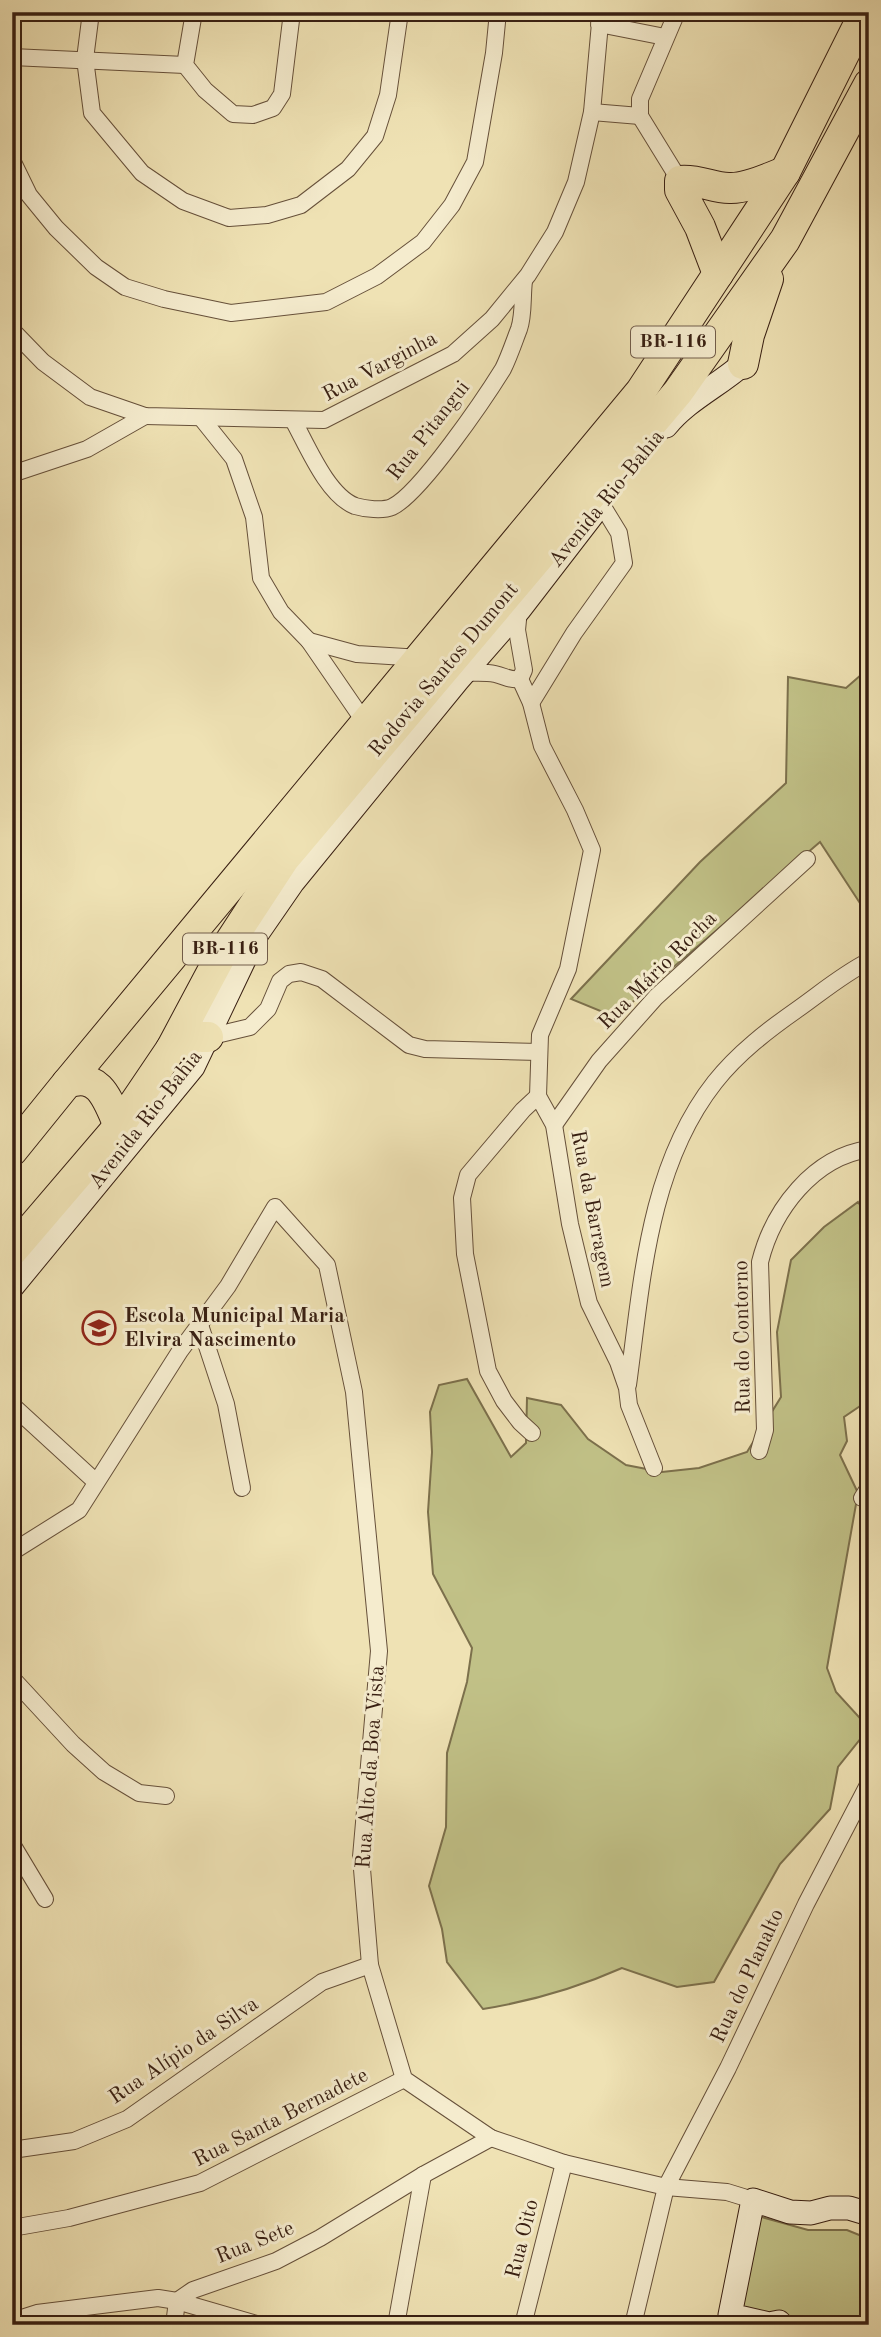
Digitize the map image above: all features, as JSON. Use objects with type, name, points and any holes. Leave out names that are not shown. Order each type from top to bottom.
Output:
[{"type":"highway","name":"Rodovia Santos Dumont","points":[[12,1151],[641,391],[785,172],[865,12]]},
{"type":"highway","name":"Rodovia Santos Dumont","points":[[12,1251],[115,1142],[171,1049],[220,957],[284,859],[598,497],[678,392],[785,240],[869,85]]},
{"type":"highway","points":[[718,274],[700,227],[680,190],[680,181],[695,180],[730,189],[754,184],[785,172]]},
{"type":"highway","points":[[743,364],[768,275],[785,240]]},
{"type":"highway","points":[[171,1049],[192,1037],[208,1037]]},
{"type":"highway","points":[[66,1083],[77,1079],[94,1082],[107,1098],[115,1142]]},
{"type":"street","points":[[91,12],[85,58],[92,113],[142,173],[183,201],[229,218],[267,215],[300,205],[348,169],[375,136],[388,95],[400,12]]},
{"type":"street","points":[[194,12],[186,65],[205,90],[233,114],[253,115],[273,108],[282,94],[292,12]]},
{"type":"street","points":[[12,160],[29,195],[56,228],[96,267],[125,287],[164,299],[231,313],[326,302],[377,276],[423,242],[452,205],[475,162],[494,53],[498,12]]},
{"type":"street","points":[[677,12],[644,84],[640,99],[640,116],[680,181]]},
{"type":"street","points":[[600,18],[665,37]]},
{"type":"street","name":"Rua Varginha","points":[[12,330],[43,362],[90,397],[145,416],[324,420],[453,354],[492,320],[524,280],[555,232],[576,182],[592,112],[600,18]]},
{"type":"street","points":[[12,57],[85,58],[186,65]]},
{"type":"street","points":[[592,112],[640,116]]},
{"type":"street","name":"Rua Pitangui","points":[[293,420],[315,461],[342,498],[355,506],[371,509],[391,507],[414,490],[455,439],[504,367],[520,326],[524,280]]},
{"type":"street","name":"Avenida Rio-Bahia","points":[[12,1287],[115,1142],[193,1067],[255,937],[293,882],[519,610],[598,497],[678,410],[726,379],[743,364]]},
{"type":"street","points":[[12,474],[87,449],[145,416]]},
{"type":"street","points":[[202,419],[234,459],[254,517],[261,578],[281,612],[309,640],[366,724]]},
{"type":"street","points":[[531,703],[574,633],[624,564],[619,533],[598,497]]},
{"type":"street","points":[[519,610],[517,630],[524,670],[520,679],[531,703],[542,746],[592,850],[568,970],[540,1035],[538,1096],[468,1175],[462,1198],[465,1255],[488,1371],[504,1401],[532,1433]]},
{"type":"street","points":[[309,640],[358,654],[421,658]]},
{"type":"street","points":[[464,673],[520,679]]},
{"type":"street","name":"Rua Mário Rocha","points":[[554,1125],[599,1062],[656,997],[807,859]]},
{"type":"street","points":[[627,1388],[647,1251],[663,1187],[677,1148],[696,1111],[715,1083],[764,1034],[846,973],[869,961]]},
{"type":"street","points":[[208,1037],[250,1027],[268,1009],[280,981],[289,974],[301,972],[322,979],[409,1045],[425,1049],[539,1052]]},
{"type":"street","name":"Rua da Barragem","points":[[538,1096],[554,1125],[570,1224],[589,1303],[618,1362],[627,1388],[629,1405],[654,1468]]},
{"type":"street","name":"Rua do Contorno","points":[[759,1451],[765,1430],[760,1262],[765,1241],[786,1204],[802,1185],[834,1161],[856,1151],[869,1149]]},
{"type":"street","name":"Rua Alto da Boa Vista","points":[[200,1325],[228,1286],[275,1207],[327,1265],[354,1392],[379,1651],[361,1857],[370,1965],[404,2080]]},
{"type":"street","points":[[12,1552],[79,1510],[200,1325]]},
{"type":"street","points":[[200,1325],[226,1404],[242,1488]]},
{"type":"street","points":[[12,1405],[96,1482]]},
{"type":"street","points":[[12,1678],[73,1744],[104,1772],[139,1793],[166,1796]]},
{"type":"street","name":"Rua do Planalto","points":[[633,2325],[666,2187],[869,1783]]},
{"type":"street","points":[[12,1844],[45,1899]]},
{"type":"street","name":"Rua Alípio da Silva","points":[[12,2150],[74,2141],[127,2119],[323,1982],[370,1965]]},
{"type":"street","points":[[404,2080],[491,2138],[564,2163],[666,2187],[727,2192],[790,2212],[811,2213],[830,2208],[868,2212]]},
{"type":"street","name":"Rua Santa Bernadete","points":[[12,2228],[69,2218],[200,2183],[404,2080]]},
{"type":"street","name":"Rua Sete","points":[[12,2321],[37,2313],[158,2298],[177,2301],[193,2290],[276,2261],[491,2138]]},
{"type":"street","name":"Rua Oito","points":[[523,2325],[564,2163]]},
{"type":"street","points":[[396,2325],[423,2175]]},
{"type":"street","points":[[753,2200],[729,2320],[773,2324]]},
{"type":"street","points":[[174,2325],[177,2301],[260,2325]]},
{"type":"green space","points":[[869,668],[869,917],[820,842],[615,1017],[571,999],[700,862],[786,783],[788,677],[846,688]]},
{"type":"green space","points":[[858,1202],[869,1218],[869,1400],[844,1417],[847,1441],[840,1455],[858,1493],[827,1668],[836,1692],[869,1728],[838,1767],[830,1809],[780,1864],[714,1982],[677,1987],[622,1968],[554,1993],[483,2009],[447,1962],[442,1929],[429,1886],[446,1827],[447,1753],[467,1682],[472,1648],[433,1574],[428,1512],[432,1452],[430,1412],[439,1385],[467,1379],[511,1457],[526,1443],[527,1398],[561,1405],[588,1439],[626,1465],[662,1472],[699,1468],[747,1452],[781,1397],[777,1332],[791,1260],[824,1227]]},
{"type":"green space","points":[[758,2216],[808,2230],[847,2230],[869,2239],[869,2325],[796,2325],[785,2315],[742,2308]]},
{"type":"place","name":"Escola Municipal Maria Elvira Nascimento","points":[[99,1328]]}]
